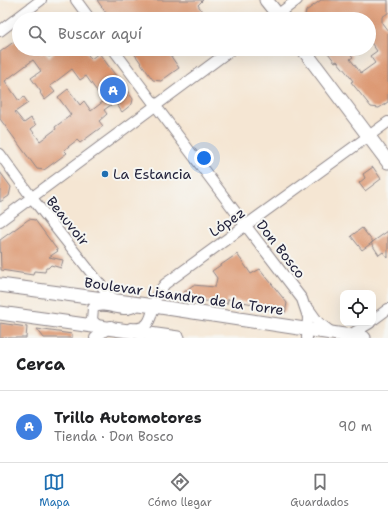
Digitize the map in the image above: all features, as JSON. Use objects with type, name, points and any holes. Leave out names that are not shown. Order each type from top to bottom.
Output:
[{"type":"street","points":[[25,12],[41,0]]},
{"type":"street","points":[[76,0],[85,12]]},
{"type":"street","points":[[266,0],[273,12]]},
{"type":"street","points":[[284,12],[297,0]]},
{"type":"street","points":[[0,31],[12,22]]},
{"type":"street","name":"Don Bosco","points":[[118,56],[302,300],[308,317],[309,335]]},
{"type":"street","points":[[0,221],[223,56]]},
{"type":"street","points":[[308,56],[370,136],[388,162]]},
{"type":"street","name":"López","points":[[148,336],[147,308],[165,284],[388,122]]},
{"type":"street","name":"Beauvoir","points":[[0,154],[32,198],[108,295],[118,302]]},
{"type":"street","name":"Boulevar Lisandro de la Torre","points":[[0,285],[118,302],[309,335],[364,338]]},
{"type":"street","points":[[302,300],[322,327],[339,336],[363,326]]},
{"type":"street","points":[[95,306],[127,309],[147,308],[149,321],[141,328],[112,325],[101,331],[92,320],[93,308],[95,306]]},
{"type":"street","points":[[376,318],[388,309]]},
{"type":"street","points":[[0,313],[101,331],[178,338]]},
{"type":"street","points":[[364,338],[369,326]]},
{"type":"building","points":[[97,0],[203,0],[198,5],[202,12],[105,12]]},
{"type":"building","points":[[321,0],[388,0],[388,13],[382,17],[382,23],[388,31],[388,102],[379,108],[371,107],[351,82],[353,81],[347,73],[337,61],[335,62],[330,56],[352,56],[353,57],[350,59],[361,73],[375,63],[370,56],[376,56],[377,51],[376,12],[306,11]]},
{"type":"building","points":[[12,43],[12,56],[89,56],[91,59],[95,56],[101,56],[133,99],[132,104],[122,112],[115,102],[104,110],[107,114],[99,121],[103,126],[80,143],[77,140],[64,150],[67,153],[44,170],[37,169],[0,119],[0,52]],"holes":[[[33,60],[41,71],[31,78],[45,100],[55,92],[50,86],[72,69],[80,80],[86,76],[104,101],[91,111],[84,101],[80,105],[68,89],[58,97],[71,115],[40,141],[31,129],[36,125],[31,118],[24,123],[15,112],[28,103],[24,97],[19,101],[5,81]]]},
{"type":"building","points":[[136,56],[171,56],[179,68],[161,81],[153,80]]},
{"type":"building","points":[[373,167],[381,179],[365,191],[359,183],[365,178],[363,174]]},
{"type":"building","points":[[0,172],[11,187],[9,196],[0,202]]},
{"type":"building","points":[[29,219],[35,220],[58,251],[49,257],[63,260],[61,268],[51,265],[46,268],[45,272],[34,271],[33,275],[1,270],[0,240]]},
{"type":"building","points":[[362,228],[373,242],[362,250],[351,236]]},
{"type":"building","points":[[388,231],[388,258],[383,252],[379,255],[371,243]]},
{"type":"building","points":[[237,254],[251,274],[260,269],[287,303],[285,313],[257,307],[258,305],[228,299],[227,304],[183,298],[183,293],[193,285],[215,287],[217,278],[212,271]]},
{"type":"building","points":[[0,323],[27,327],[26,338],[0,338]]},
{"type":"building","points":[[37,329],[72,334],[72,338],[44,338]]},
{"type":"place","name":"Trillo Automotores","points":[[113,90]]},
{"type":"place","name":"La Estancia","points":[[105,174]]}]
